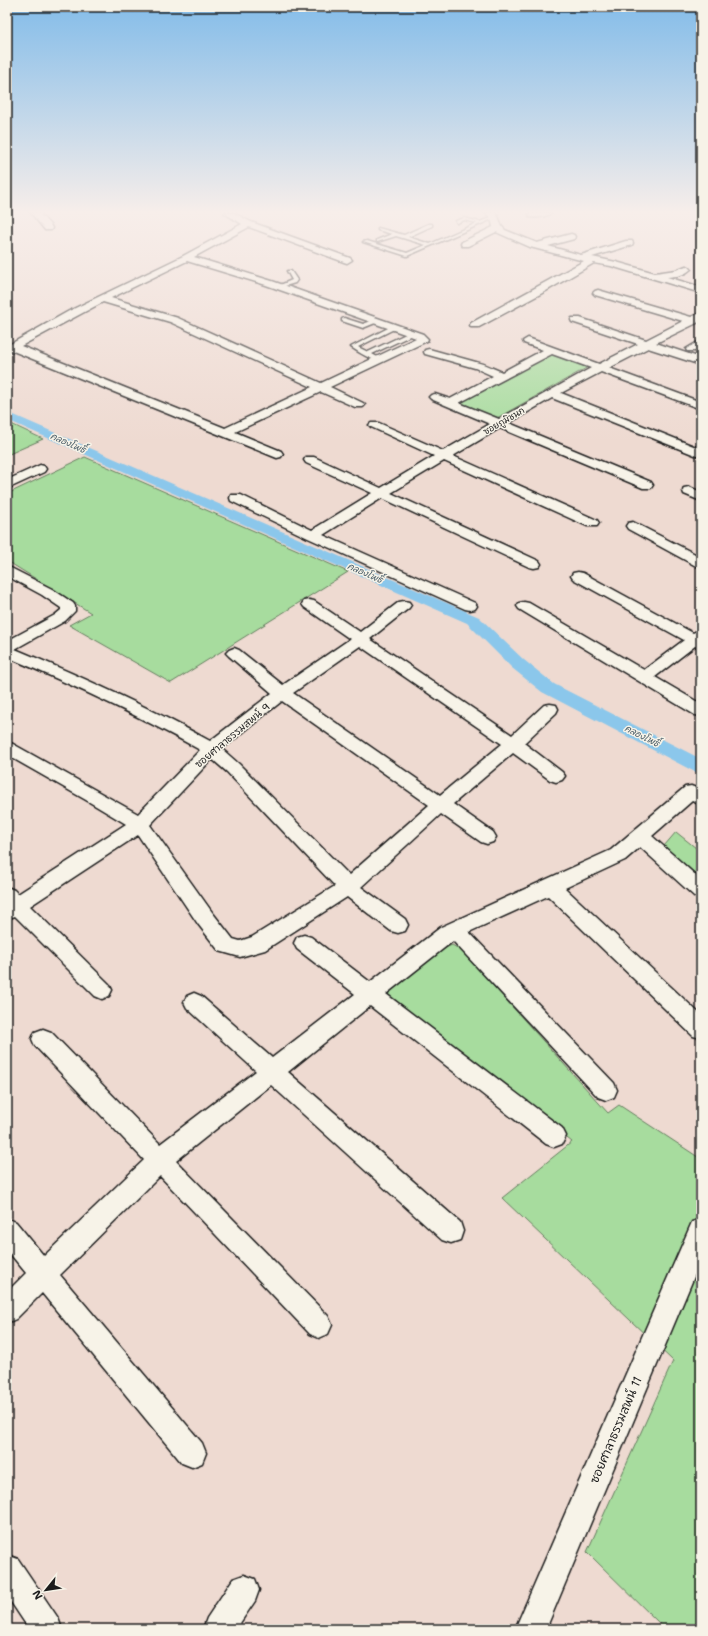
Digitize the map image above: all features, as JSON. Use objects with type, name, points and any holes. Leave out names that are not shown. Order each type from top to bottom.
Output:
[{"type":"street","points":[[10,348],[73,313],[123,289]]},
{"type":"street","points":[[224,433],[424,339],[412,333],[287,289]]},
{"type":"street","points":[[475,325],[542,289]]},
{"type":"street","points":[[598,293],[697,319]]},
{"type":"street","points":[[103,299],[174,320],[359,405]]},
{"type":"street","name":"ซอยภูมิชนก","points":[[313,535],[444,455],[500,423],[598,368],[697,319]]},
{"type":"street","points":[[576,320],[701,362]]},
{"type":"street","points":[[528,341],[701,406]]},
{"type":"street","points":[[691,349],[701,343]]},
{"type":"street","points":[[10,348],[66,367],[277,454]]},
{"type":"street","points":[[451,404],[551,350]]},
{"type":"street","points":[[429,352],[479,366],[502,376]]},
{"type":"street","points":[[552,394],[699,452]]},
{"type":"street","points":[[435,397],[647,485]]},
{"type":"street","points":[[375,425],[592,523]]},
{"type":"street","points":[[310,460],[534,564]]},
{"type":"street","points":[[7,485],[40,469]]},
{"type":"street","points":[[689,491],[701,497]]},
{"type":"street","points":[[236,498],[313,535],[470,606]]},
{"type":"street","points":[[633,526],[701,563]]},
{"type":"street","points":[[7,570],[68,606],[68,611],[60,618],[7,646]]},
{"type":"street","points":[[578,576],[699,639],[645,677]]},
{"type":"street","points":[[309,604],[513,744],[556,776]]},
{"type":"street","name":"ซอยศาลาธรรมสพน์ 9","points":[[10,903],[121,838],[140,824],[211,749],[282,693],[360,639],[404,605]]},
{"type":"street","points":[[524,606],[701,711]]},
{"type":"street","points":[[7,651],[71,678],[158,719],[211,749],[234,768],[348,887],[398,925]]},
{"type":"street","points":[[234,653],[282,693],[487,837]]},
{"type":"street","points":[[7,748],[92,795],[140,824],[205,918],[226,945],[240,949],[258,944],[348,887],[440,805],[513,744],[550,709]]},
{"type":"street","points":[[7,1310],[160,1160],[448,933],[618,855],[691,792],[701,799]]},
{"type":"street","points":[[640,836],[701,891]]},
{"type":"street","points":[[550,886],[701,1030]]},
{"type":"street","points":[[10,903],[102,990]]},
{"type":"street","points":[[455,930],[606,1090]]},
{"type":"street","points":[[304,943],[554,1136]]},
{"type":"street","points":[[194,1002],[451,1231]]},
{"type":"street","points":[[43,1039],[319,1325]]},
{"type":"street","name":"ซอยศาลาธรรมสพน์ 11","points":[[530,1629],[701,1230]]},
{"type":"street","points":[[7,1231],[192,1453]]},
{"type":"street","points":[[7,1570],[46,1629]]},
{"type":"street","points":[[218,1629],[244,1590]]},
{"type":"lane","points":[[344,320],[363,326],[377,321]]},
{"type":"lane","points":[[379,360],[354,347],[394,327]]},
{"type":"lane","points":[[367,355],[412,333]]},
{"type":"green space","points":[[550,353],[588,367],[497,418],[459,403]]},
{"type":"green space","points":[[7,422],[43,439],[7,455]]},
{"type":"green space","points":[[85,457],[348,572],[171,683],[69,625],[91,613],[7,561],[7,494]]},
{"type":"green space","points":[[676,832],[701,852],[701,878],[664,846]]},
{"type":"green space","points":[[452,945],[461,950],[608,1113],[619,1105],[701,1159],[701,1629],[665,1629],[587,1552],[673,1361],[502,1198],[572,1142],[388,995],[392,984],[443,949]]},
{"type":"waterway","name":"คลองโพธิ์","points":[[7,416],[473,620],[518,664],[548,688],[701,767]]}]
